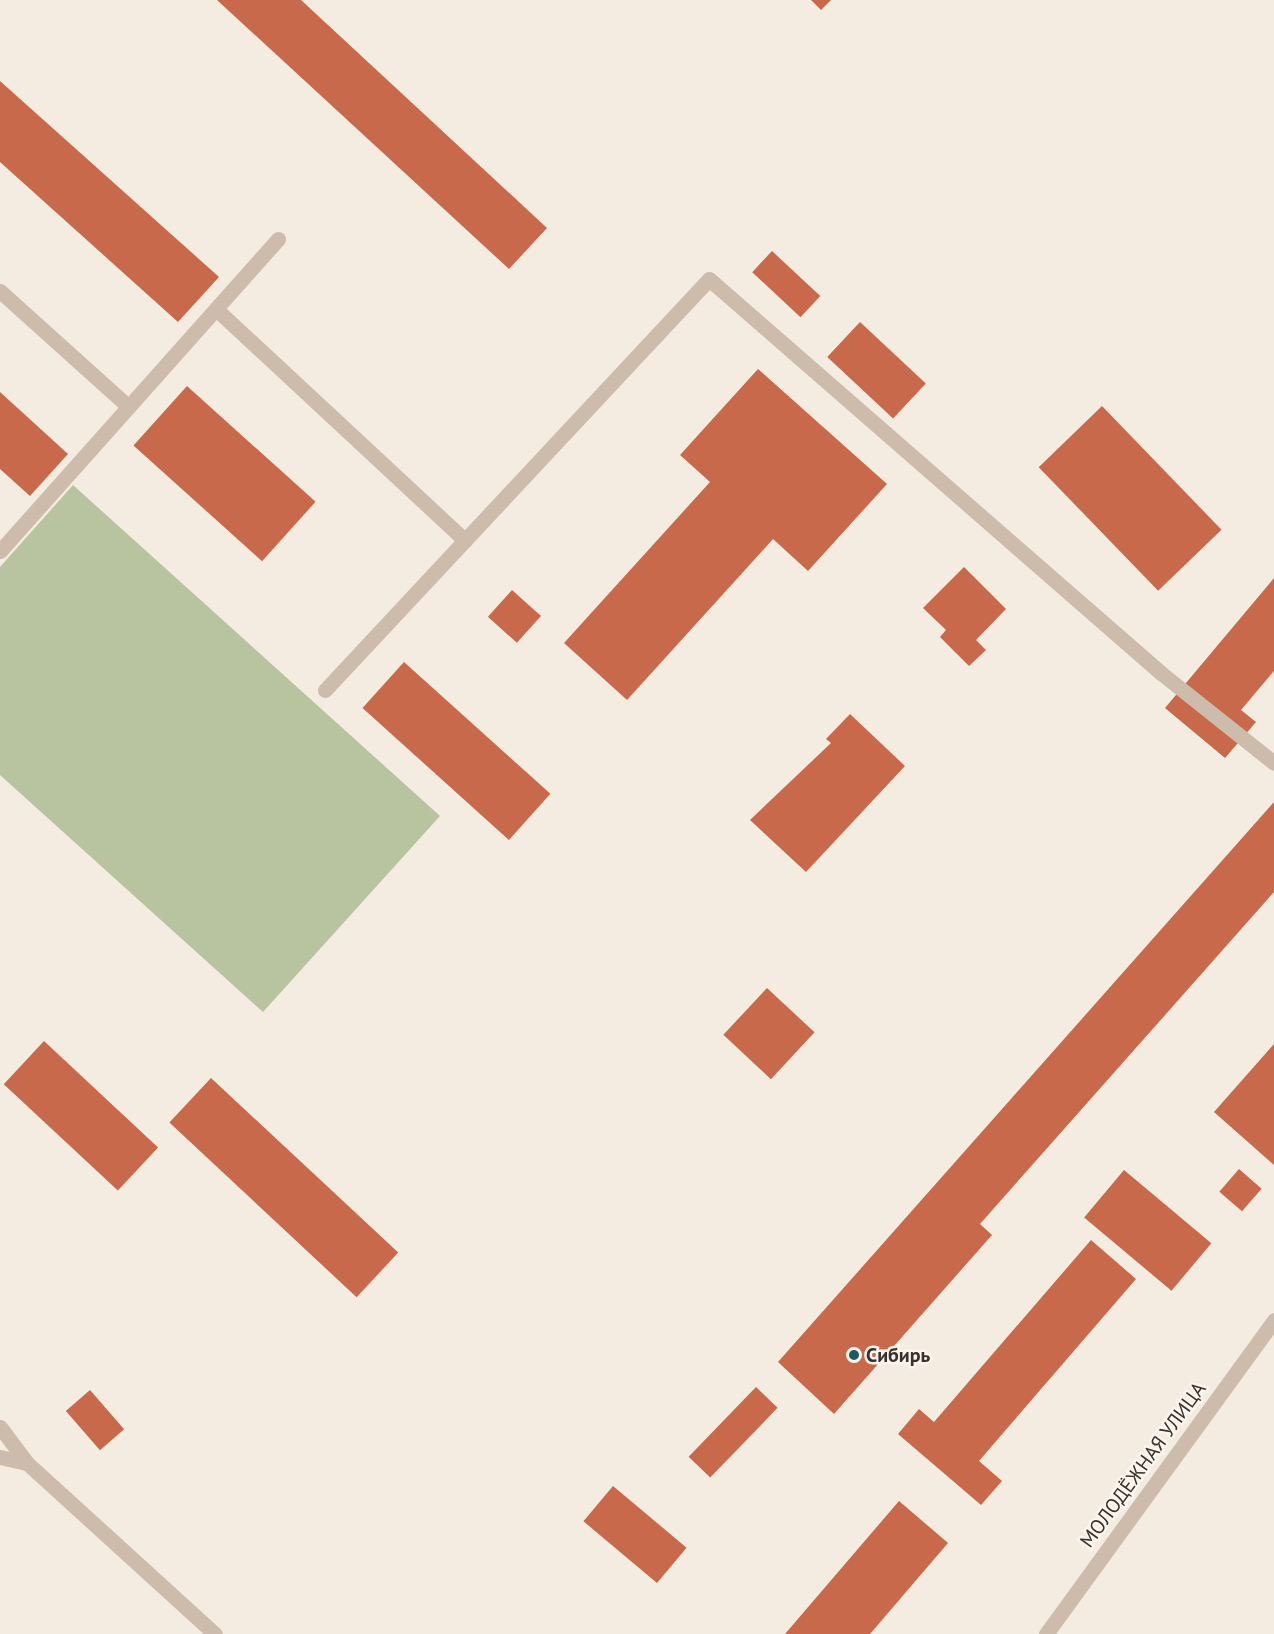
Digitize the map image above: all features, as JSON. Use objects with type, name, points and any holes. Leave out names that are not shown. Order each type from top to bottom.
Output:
[{"type":"street","points":[[0,551],[278,239]]},
{"type":"street","points":[[325,690],[709,279],[1161,673],[1274,763]]},
{"type":"street","points":[[0,291],[129,407]]},
{"type":"street","points":[[216,309],[465,540]]},
{"type":"street","name":"МОЛОДЁЖНАЯ УЛИЦА","points":[[1046,1634],[1274,1320]]},
{"type":"street","points":[[0,1427],[27,1462],[215,1634]]},
{"type":"street","points":[[0,1456],[27,1462]]},
{"type":"green space","points":[[73,485],[440,816],[263,1012],[0,775],[0,567]]},
{"type":"building","points":[[217,0],[301,0],[547,228],[509,269]]},
{"type":"building","points":[[811,0],[831,0],[821,10]]},
{"type":"building","points":[[0,81],[219,277],[178,322],[0,162]]},
{"type":"building","points":[[772,251],[820,296],[800,317],[752,272]]},
{"type":"building","points":[[860,322],[926,383],[893,418],[827,357]]},
{"type":"building","points":[[758,369],[887,484],[808,571],[773,539],[627,700],[564,643],[710,482],[680,455]]},
{"type":"building","points":[[187,386],[316,502],[262,561],[133,445]]},
{"type":"building","points":[[0,392],[68,454],[30,496],[0,469]]},
{"type":"building","points":[[1102,406],[1221,530],[1158,591],[1039,467]]},
{"type":"building","points":[[964,567],[1006,609],[976,640],[986,650],[969,666],[940,637],[946,630],[923,608]]},
{"type":"building","points":[[1274,578],[1274,671],[1241,710],[1256,722],[1225,758],[1165,708]]},
{"type":"building","points":[[512,590],[541,616],[517,643],[488,617]]},
{"type":"building","points":[[404,662],[550,794],[509,840],[363,708]]},
{"type":"building","points":[[850,714],[905,766],[806,872],[750,820],[831,743],[826,739]]},
{"type":"building","points":[[1274,802],[1274,892],[980,1224],[992,1235],[834,1414],[778,1362]]},
{"type":"building","points":[[767,988],[815,1032],[771,1079],[723,1035]]},
{"type":"building","points":[[44,1041],[158,1147],[118,1191],[4,1084]]},
{"type":"building","points":[[1274,1044],[1274,1165],[1214,1112]]},
{"type":"building","points":[[211,1078],[398,1253],[357,1297],[169,1123]]},
{"type":"building","points":[[1239,1169],[1262,1189],[1242,1211],[1219,1192]]},
{"type":"building","points":[[1124,1170],[1211,1243],[1171,1291],[1084,1217]]},
{"type":"building","points":[[1091,1240],[1136,1279],[979,1461],[1002,1481],[981,1505],[898,1434],[919,1409],[934,1422]]},
{"type":"building","points":[[756,1387],[778,1408],[710,1478],[689,1457]]},
{"type":"building","points":[[90,1390],[124,1429],[100,1450],[66,1411]]},
{"type":"building","points":[[613,1486],[687,1548],[657,1583],[583,1521]]},
{"type":"building","points":[[899,1501],[948,1543],[870,1634],[785,1634]]},
{"type":"place","name":"Сибирь","points":[[854,1355]]}]
